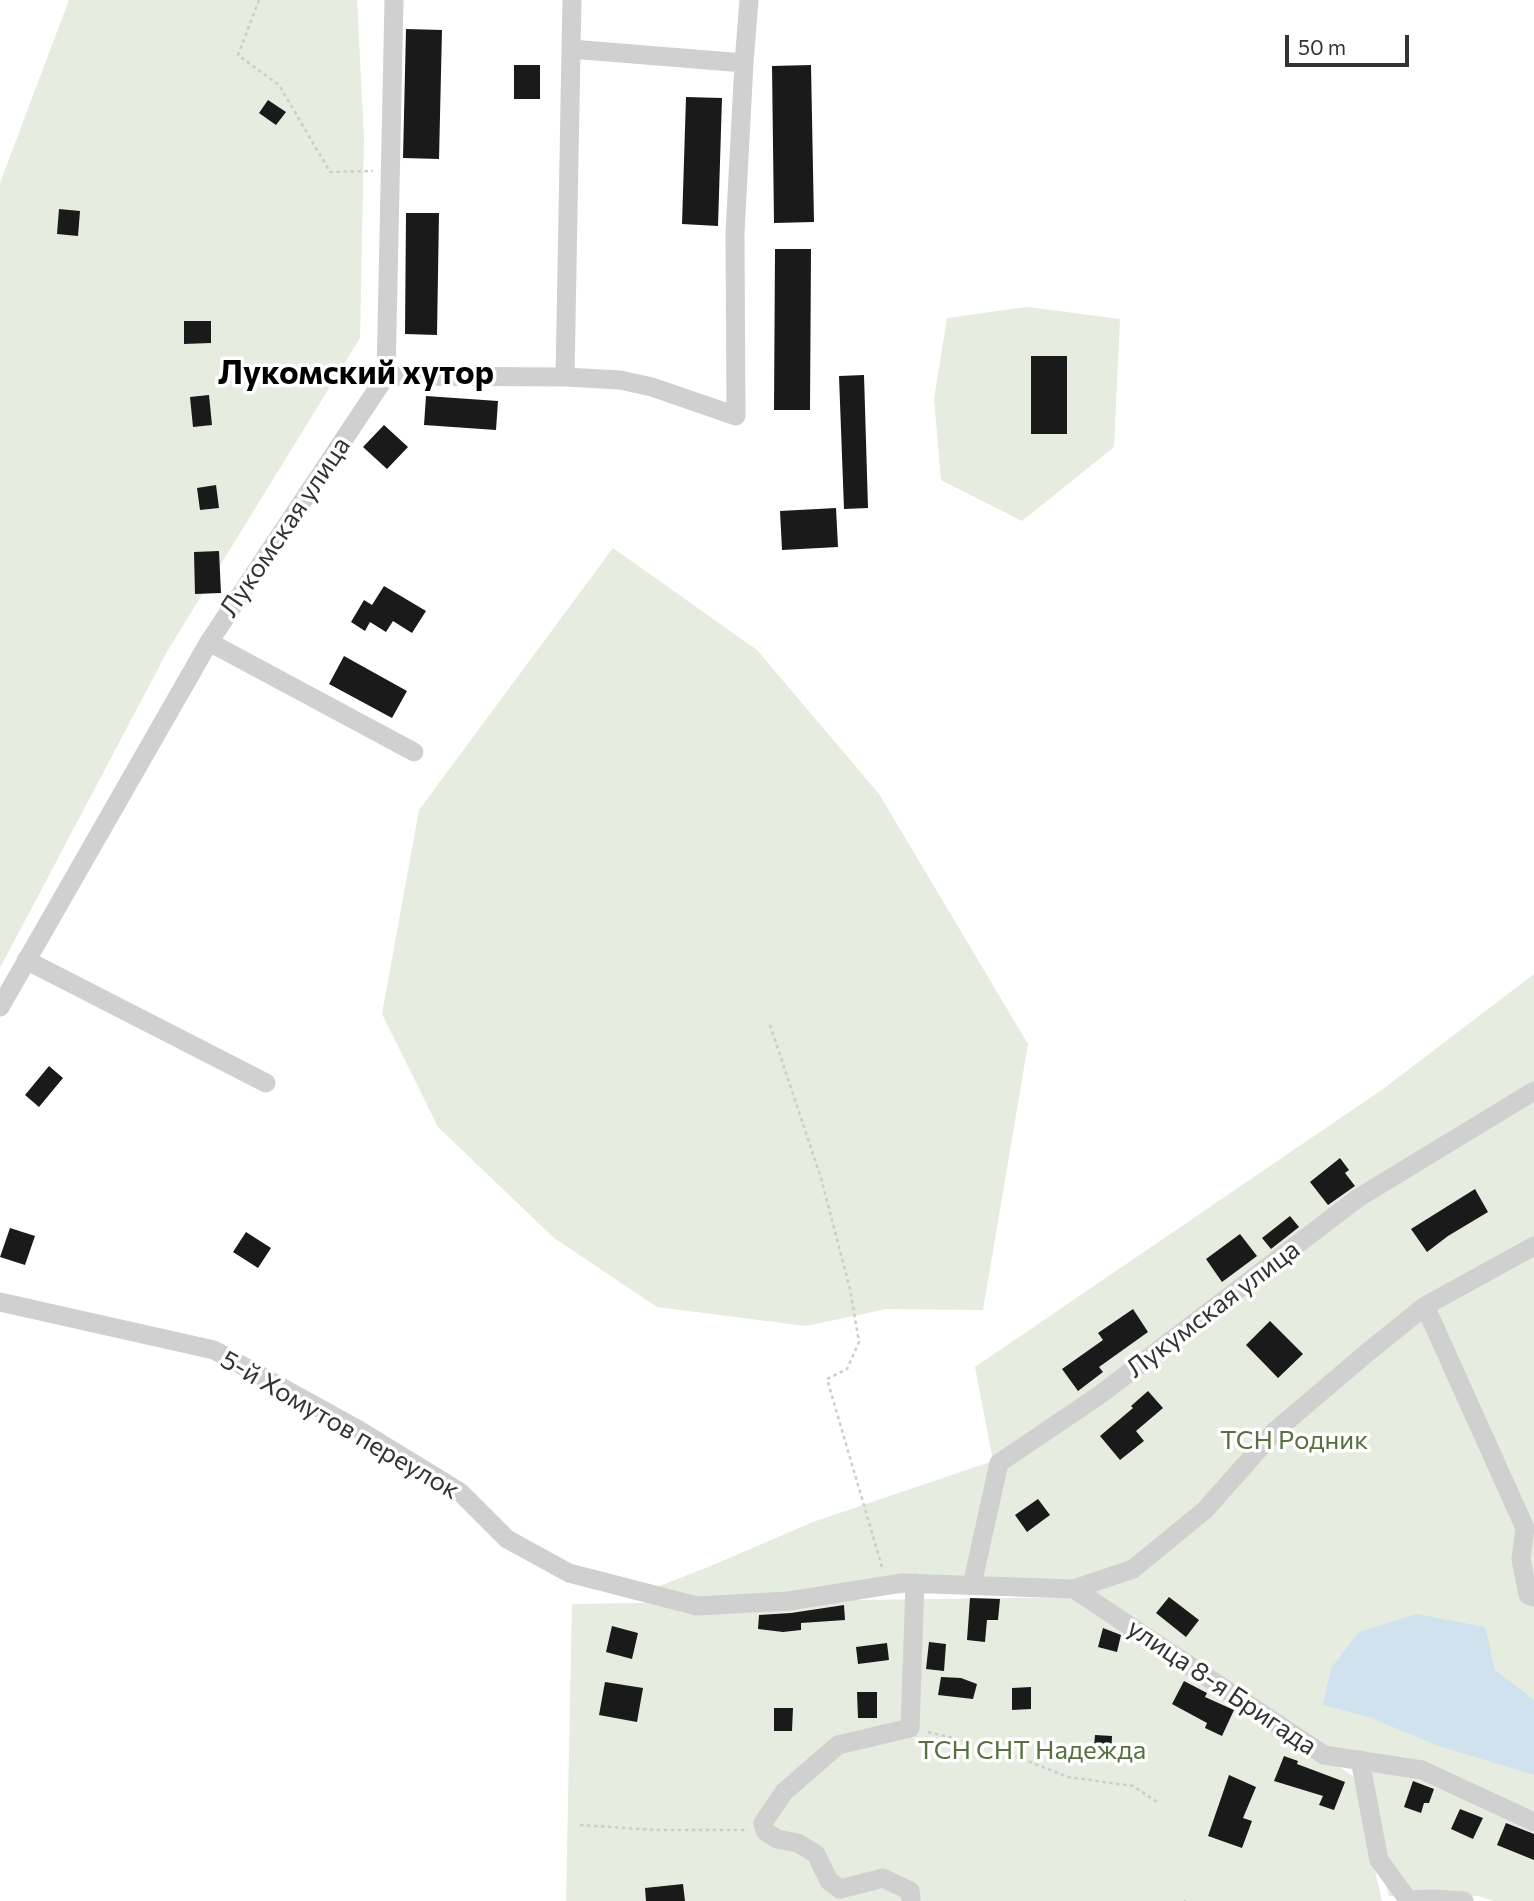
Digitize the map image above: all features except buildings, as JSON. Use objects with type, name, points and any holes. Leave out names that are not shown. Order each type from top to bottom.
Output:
[{"type":"street","points":[[394,0],[386,376],[620,380],[652,387],[736,416],[735,233],[749,0]]},
{"type":"street","points":[[565,377],[572,0]]},
{"type":"street","points":[[571,49],[744,63]]},
{"type":"street","name":"Лукомская улица","points":[[0,1007],[209,642],[386,376]]},
{"type":"street","points":[[209,642],[414,752]]},
{"type":"street","points":[[26,960],[266,1083]]},
{"type":"street","name":"Лукумская улица","points":[[972,1585],[999,1463],[1101,1394],[1358,1198],[1534,1091]]},
{"type":"street","points":[[1074,1589],[1133,1569],[1205,1510],[1275,1431],[1425,1306],[1534,1246]]},
{"type":"street","name":"5-й Хомутов переулок","points":[[0,1302],[214,1350],[359,1430],[460,1492],[507,1539],[569,1573],[697,1605],[789,1601],[915,1583],[1074,1589]]},
{"type":"street","points":[[1425,1306],[1525,1528],[1521,1559],[1528,1595],[1534,1597]]},
{"type":"street","points":[[911,1901],[910,1891],[883,1878],[839,1889],[829,1881],[816,1854],[799,1843],[777,1839],[765,1831],[763,1823],[784,1792],[838,1745],[909,1728],[915,1583]]},
{"type":"street","name":"улица 8-я Бригада","points":[[1074,1589],[1324,1755],[1422,1770],[1534,1822]]},
{"type":"street","points":[[1360,1760],[1379,1860],[1409,1901],[1464,1901]]},
{"type":"path","points":[[259,0],[238,55],[279,85],[330,172],[390,171]]},
{"type":"path","points":[[770,1025],[821,1178],[850,1289],[859,1342],[847,1369],[827,1380],[888,1585]]},
{"type":"path","points":[[909,1728],[995,1748],[1068,1777],[1133,1786],[1157,1802]]},
{"type":"path","points":[[580,1825],[656,1830],[765,1831]]},
{"type":"green space","points":[[69,0],[357,0],[364,139],[360,338],[168,650],[0,968],[0,183]]},
{"type":"green space","points":[[1027,307],[1120,319],[1114,447],[1022,521],[941,480],[934,399],[947,318]]},
{"type":"green space","points":[[613,548],[757,650],[879,794],[1028,1044],[983,1310],[886,1309],[806,1326],[657,1307],[554,1238],[438,1127],[382,1014],[419,810]]},
{"type":"green space","name":"ТСН Родник","points":[[1534,974],[1534,1901],[1494,1901],[1479,1896],[1389,1896],[1356,1768],[1091,1594],[970,1592],[629,1598],[813,1522],[993,1461],[975,1367],[1383,1089]]},
{"type":"green space","name":"ТСН СНТ Надежда","points":[[1076,1597],[1353,1776],[1382,1901],[566,1901],[572,1604]]},
{"type":"water","points":[[1417,1614],[1485,1627],[1495,1670],[1534,1700],[1534,1775],[1436,1745],[1369,1717],[1323,1705],[1331,1668],[1359,1632]]},
{"type":"district","name":"Лукомский хутор","points":[[356,373]]}]
